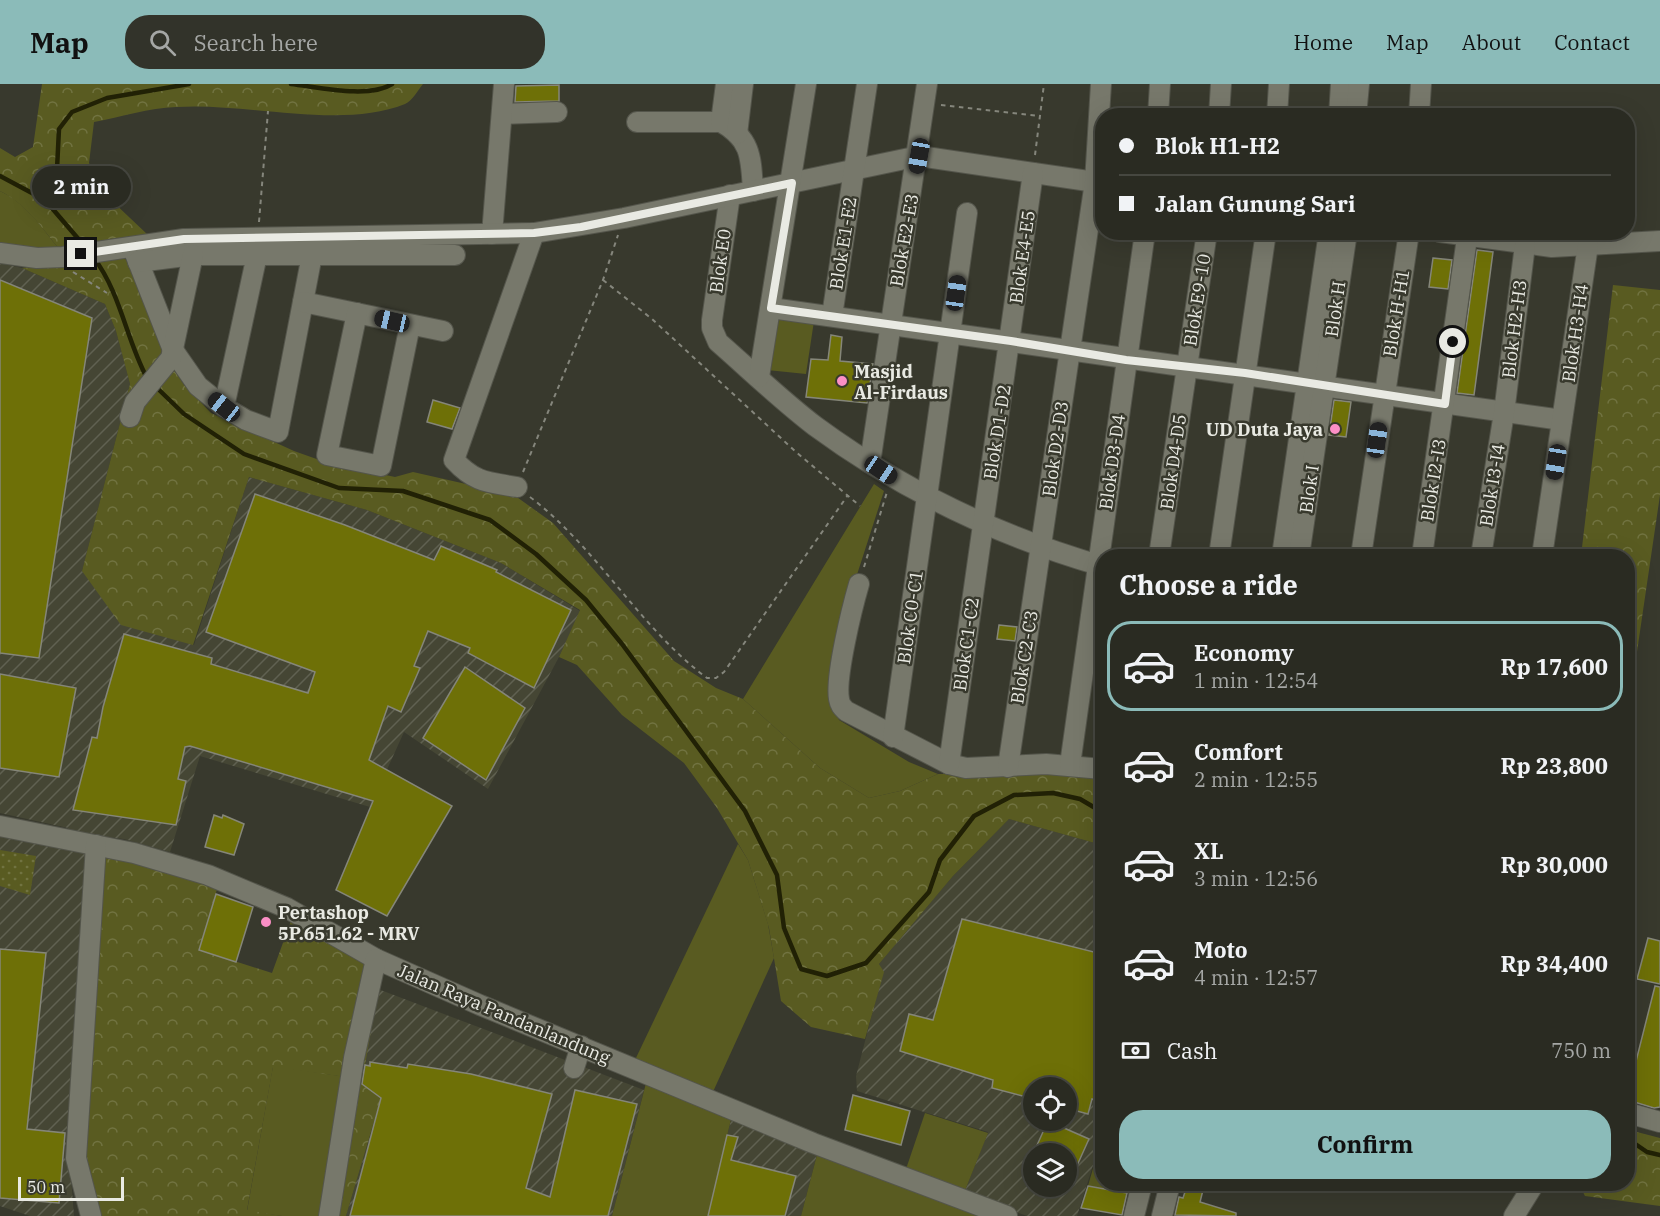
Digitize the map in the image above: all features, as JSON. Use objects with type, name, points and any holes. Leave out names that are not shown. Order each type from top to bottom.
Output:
[{"type":"street","points":[[492,234],[504,84]]},
{"type":"street","points":[[721,122],[726,84]]},
{"type":"street","points":[[737,134],[743,84]]},
{"type":"street","points":[[806,84],[792,183],[759,377],[816,426],[891,477],[927,497],[983,524],[1095,563]]},
{"type":"street","name":"Blok E1-E2","points":[[832,316],[867,84]]},
{"type":"street","name":"Blok D2-D3","points":[[1101,84],[1101,108]]},
{"type":"street","points":[[1158,108],[1160,84]]},
{"type":"street","points":[[1220,108],[1221,84]]},
{"type":"street","points":[[1278,108],[1279,84]]},
{"type":"street","points":[[1340,108],[1341,84]]},
{"type":"street","points":[[1357,108],[1359,84]]},
{"type":"street","points":[[1420,108],[1421,84]]},
{"type":"street","name":"Blok E2-E3","points":[[870,463],[890,324],[919,156],[926,94]]},
{"type":"street","points":[[502,114],[557,112]]},
{"type":"street","points":[[637,122],[721,122],[737,134],[751,155],[753,191]]},
{"type":"street","points":[[0,253],[37,258],[108,249],[135,254],[193,255],[257,247],[534,233],[624,218],[919,156],[1095,181]]},
{"type":"street","name":"Blok E4-E5","points":[[1011,341],[1033,173]]},
{"type":"street","name":"Blok E0","points":[[730,195],[712,328],[718,342],[759,377]]},
{"type":"street","name":"Blok D2-D3","points":[[1041,546],[1069,352],[1095,205]]},
{"type":"street","name":"Blok C0-C1","points":[[893,737],[967,213]]},
{"type":"street","points":[[517,487],[478,481],[468,475],[454,460],[534,233]]},
{"type":"street","points":[[135,254],[184,239],[312,255],[455,255]]},
{"type":"street","name":"Blok D3-D4","points":[[1102,549],[1144,240]]},
{"type":"street","name":"Blok E9-10","points":[[1187,367],[1206,240]]},
{"type":"street","points":[[1220,549],[1265,240]]},
{"type":"street","points":[[1283,549],[1315,384],[1328,240]]},
{"type":"street","name":"Blok H","points":[[1315,384],[1345,240]]},
{"type":"street","name":"Blok H-H1","points":[[1362,549],[1408,240]]},
{"type":"street","name":"Blok I2-I3","points":[[1423,549],[1467,240]]},
{"type":"street","points":[[1489,240],[1525,245],[1588,245],[1660,241]]},
{"type":"street","name":"Blok H2-H3","points":[[1504,413],[1525,245]]},
{"type":"street","name":"Blok H3-H4","points":[[1543,549],[1588,245]]},
{"type":"street","points":[[224,407],[257,247]]},
{"type":"street","points":[[135,254],[169,357],[198,386],[224,407],[246,420],[279,432],[312,255]]},
{"type":"street","points":[[130,417],[141,395],[169,357],[193,255]]},
{"type":"street","points":[[303,302],[443,331]]},
{"type":"street","points":[[771,308],[951,332],[1126,360],[1245,373],[1562,420]]},
{"type":"street","points":[[357,313],[327,455],[381,466],[410,325]]},
{"type":"street","name":"Blok D1-D2","points":[[983,524],[1011,341]]},
{"type":"street","name":"Blok D4-D5","points":[[1160,549],[1187,367]]},
{"type":"street","name":"Blok I","points":[[1300,549],[1315,384]]},
{"type":"street","name":"Blok I3-I4","points":[[1481,549],[1504,413]]},
{"type":"street","name":"Blok C1-C2","points":[[949,764],[983,524]]},
{"type":"street","name":"Blok C2-C3","points":[[1008,767],[1041,546]]},
{"type":"street","points":[[859,584],[847,635],[838,699],[846,711],[949,764],[966,768],[1070,765],[1095,768]]},
{"type":"street","name":"Blok D3-D4","points":[[1070,765],[1095,598]]},
{"type":"street","name":"Jalan Raya Pandanlandung","points":[[0,826],[170,862],[259,895],[287,908],[376,959],[813,1143],[1007,1216]]},
{"type":"street","points":[[91,1216],[76,1158],[96,845]]},
{"type":"street","points":[[329,1216],[354,1058],[376,959]]},
{"type":"street","points":[[574,1068],[581,1046]]},
{"type":"street","points":[[1635,1115],[1660,1122]]},
{"type":"street","points":[[1134,1216],[1140,1191]]},
{"type":"street","points":[[1162,1216],[1168,1191]]},
{"type":"street","points":[[1514,1216],[1530,1191]]},
{"type":"path","points":[[1033,173],[1044,84]]},
{"type":"path","points":[[926,94],[1039,116]]},
{"type":"path","points":[[257,247],[268,111]]},
{"type":"path","points":[[624,218],[603,280],[517,487],[559,519],[660,636],[707,678],[716,678],[724,672],[848,495]]},
{"type":"path","points":[[603,280],[652,319],[796,452],[860,506]]},
{"type":"path","points":[[859,584],[891,477]]},
{"type":"shaded area","points":[[0,263],[22,268],[105,304],[116,331],[130,384],[82,571],[194,645],[249,477],[367,510],[501,563],[580,611],[559,657],[488,789],[404,732],[370,807],[200,756],[170,852],[124,839],[68,832],[68,828],[0,813]]},
{"type":"shaded area","points":[[1009,819],[1095,843],[1095,1159],[1077,1216],[1027,1216],[964,1193],[988,1132],[857,1091],[856,1076],[883,972],[879,964],[953,876]]},
{"type":"shaded area","points":[[0,833],[88,853],[70,1164],[74,1216],[30,1216],[0,1206]]},
{"type":"shaded area","points":[[378,989],[644,1090],[612,1216],[346,1216],[381,1098],[354,1078]]},
{"type":"shaded area","points":[[732,1115],[818,1151],[801,1216],[708,1216]]},
{"type":"green space","points":[[42,84],[423,84],[408,103],[352,115],[176,107],[94,122],[89,163],[111,200],[148,235],[60,250],[26,210],[0,191],[0,148],[15,157],[33,147]]},
{"type":"green space","points":[[0,191],[26,209],[60,250],[41,252],[0,244]]},
{"type":"green space","points":[[123,255],[138,281],[164,355],[184,385],[211,413],[294,451],[325,462],[395,477],[413,472],[514,495],[553,523],[674,661],[716,688],[743,699],[820,768],[869,798],[900,791],[938,774],[1095,773],[1095,843],[1009,819],[953,876],[879,964],[884,972],[865,1039],[811,1027],[781,1001],[769,928],[748,860],[717,808],[684,763],[622,715],[577,665],[559,657],[580,610],[501,563],[367,510],[249,477],[193,645],[121,625],[82,571],[130,384],[116,331],[105,304],[22,268]]},
{"type":"green space","points":[[1613,285],[1660,290],[1660,495],[1635,665],[1635,549],[1582,549]]},
{"type":"green space","points":[[775,316],[814,321],[806,374],[767,370]]},
{"type":"green space","points":[[874,484],[884,491],[843,618],[831,693],[839,720],[909,762],[938,774],[900,791],[869,798],[820,768],[743,699]]},
{"type":"green space","points":[[738,844],[748,860],[768,924],[774,958],[712,1094],[635,1060]]},
{"type":"green space","points":[[0,850],[36,856],[30,895],[0,886]]},
{"type":"green space","points":[[108,856],[175,872],[217,889],[200,950],[272,973],[292,918],[367,963],[362,974],[380,981],[365,1065],[357,1063],[354,1078],[381,1098],[346,1216],[320,1216],[346,1077],[273,1067],[247,1210],[282,1216],[100,1216],[86,1160],[103,857]]},
{"type":"green space","points":[[273,1066],[347,1077],[320,1216],[282,1216],[247,1211]]},
{"type":"green space","points":[[646,1083],[732,1115],[708,1216],[612,1216]]},
{"type":"green space","points":[[925,1113],[988,1133],[964,1193],[905,1172]]},
{"type":"green space","points":[[1635,1130],[1660,1138],[1660,1206],[1585,1196],[1582,1191],[1635,1191]]},
{"type":"green space","points":[[818,1151],[983,1216],[801,1216]]},
{"type":"green space","points":[[1095,1162],[1095,1187],[1088,1186]]},
{"type":"green space","points":[[1115,1191],[1132,1191],[1131,1194]]},
{"type":"building","points":[[559,85],[559,101],[515,102],[516,86]]},
{"type":"building","points":[[1477,250],[1493,252],[1474,395],[1457,393]]},
{"type":"building","points":[[1433,258],[1452,260],[1448,289],[1429,287]]},
{"type":"building","points":[[0,280],[92,318],[39,658],[0,653]]},
{"type":"building","name":"Masjid Al-Firdaus","points":[[831,335],[842,337],[840,361],[873,364],[867,403],[806,397],[811,359],[828,360]]},
{"type":"building","points":[[433,400],[460,408],[452,429],[427,422]]},
{"type":"building","points":[[1334,400],[1351,402],[1346,437],[1329,435]]},
{"type":"building","points":[[255,494],[345,525],[434,560],[441,546],[497,570],[496,572],[571,610],[534,688],[468,653],[470,648],[428,631],[414,666],[420,668],[401,712],[388,706],[369,760],[452,806],[387,916],[336,890],[373,801],[190,746],[185,747],[178,779],[186,781],[176,825],[73,810],[92,737],[97,738],[103,707],[124,634],[212,658],[211,664],[308,693],[315,672],[206,632]]},
{"type":"building","points":[[999,625],[1017,627],[1015,641],[997,639]]},
{"type":"building","points":[[465,667],[525,708],[486,780],[423,738]]},
{"type":"building","points":[[0,674],[76,688],[59,777],[0,768]]},
{"type":"building","points":[[214,815],[222,818],[223,815],[244,824],[234,855],[205,847]]},
{"type":"building","points":[[216,894],[253,907],[236,962],[199,950]]},
{"type":"building","points":[[962,919],[1095,952],[1095,1100],[1092,1099],[1088,1114],[1077,1111],[1077,1077],[1023,1077],[1023,1096],[992,1088],[993,1080],[900,1051],[909,1014],[933,1020]]},
{"type":"building","points":[[1648,938],[1660,941],[1660,984],[1637,979]]},
{"type":"building","points":[[0,949],[46,953],[27,1129],[65,1133],[59,1203],[0,1198]]},
{"type":"building","points":[[1655,986],[1660,987],[1660,1107],[1654,1108],[1635,1102],[1635,1065]]},
{"type":"building","points":[[370,1062],[407,1068],[408,1064],[471,1074],[552,1094],[526,1188],[550,1197],[575,1090],[637,1104],[608,1216],[350,1216],[381,1098],[362,1084],[365,1065],[370,1066]]},
{"type":"building","points":[[853,1095],[910,1111],[901,1145],[845,1130]]},
{"type":"building","points":[[1043,1131],[1071,1131],[1089,1139],[1077,1166],[1077,1143],[1038,1143]]},
{"type":"building","points":[[727,1135],[738,1137],[731,1160],[796,1176],[785,1216],[708,1216]]},
{"type":"building","points":[[1088,1186],[1095,1187],[1095,1191],[1127,1193],[1122,1215],[1081,1208]]},
{"type":"building","points":[[1185,1191],[1203,1191],[1200,1202],[1236,1213],[1236,1216],[1175,1215],[1179,1197],[1183,1198]]},
{"type":"waterway","points":[[45,200],[57,169],[59,129],[72,112],[107,98],[189,84]]},
{"type":"waterway","points":[[291,84],[357,91],[370,91],[392,84]]},
{"type":"waterway","points":[[0,176],[45,200],[87,249]]},
{"type":"waterway","points":[[94,258],[111,286],[147,378]]},
{"type":"waterway","points":[[155,386],[184,414],[244,454],[339,488],[403,491],[490,520],[536,554],[586,600],[622,644],[745,811],[777,875],[784,928],[801,969],[827,976],[866,963],[929,892],[940,860],[974,816],[1014,795],[1053,793],[1080,799],[1095,808]]},
{"type":"waterway","points":[[1635,1144],[1647,1152],[1660,1155]]},
{"type":"place","name":"Masjid Al-Firdaus","points":[[842,381]]},
{"type":"place","name":"UD Duta Jaya","points":[[1335,429]]},
{"type":"place","name":"Pertashop 5P.651.62 - MRV","points":[[266,922]]},
{"type":"route","points":[[81,254],[184,239],[258,240],[534,233],[581,227],[792,183],[771,308],[1011,341],[1126,360],[1245,373],[1445,404],[1453,342]]}]
